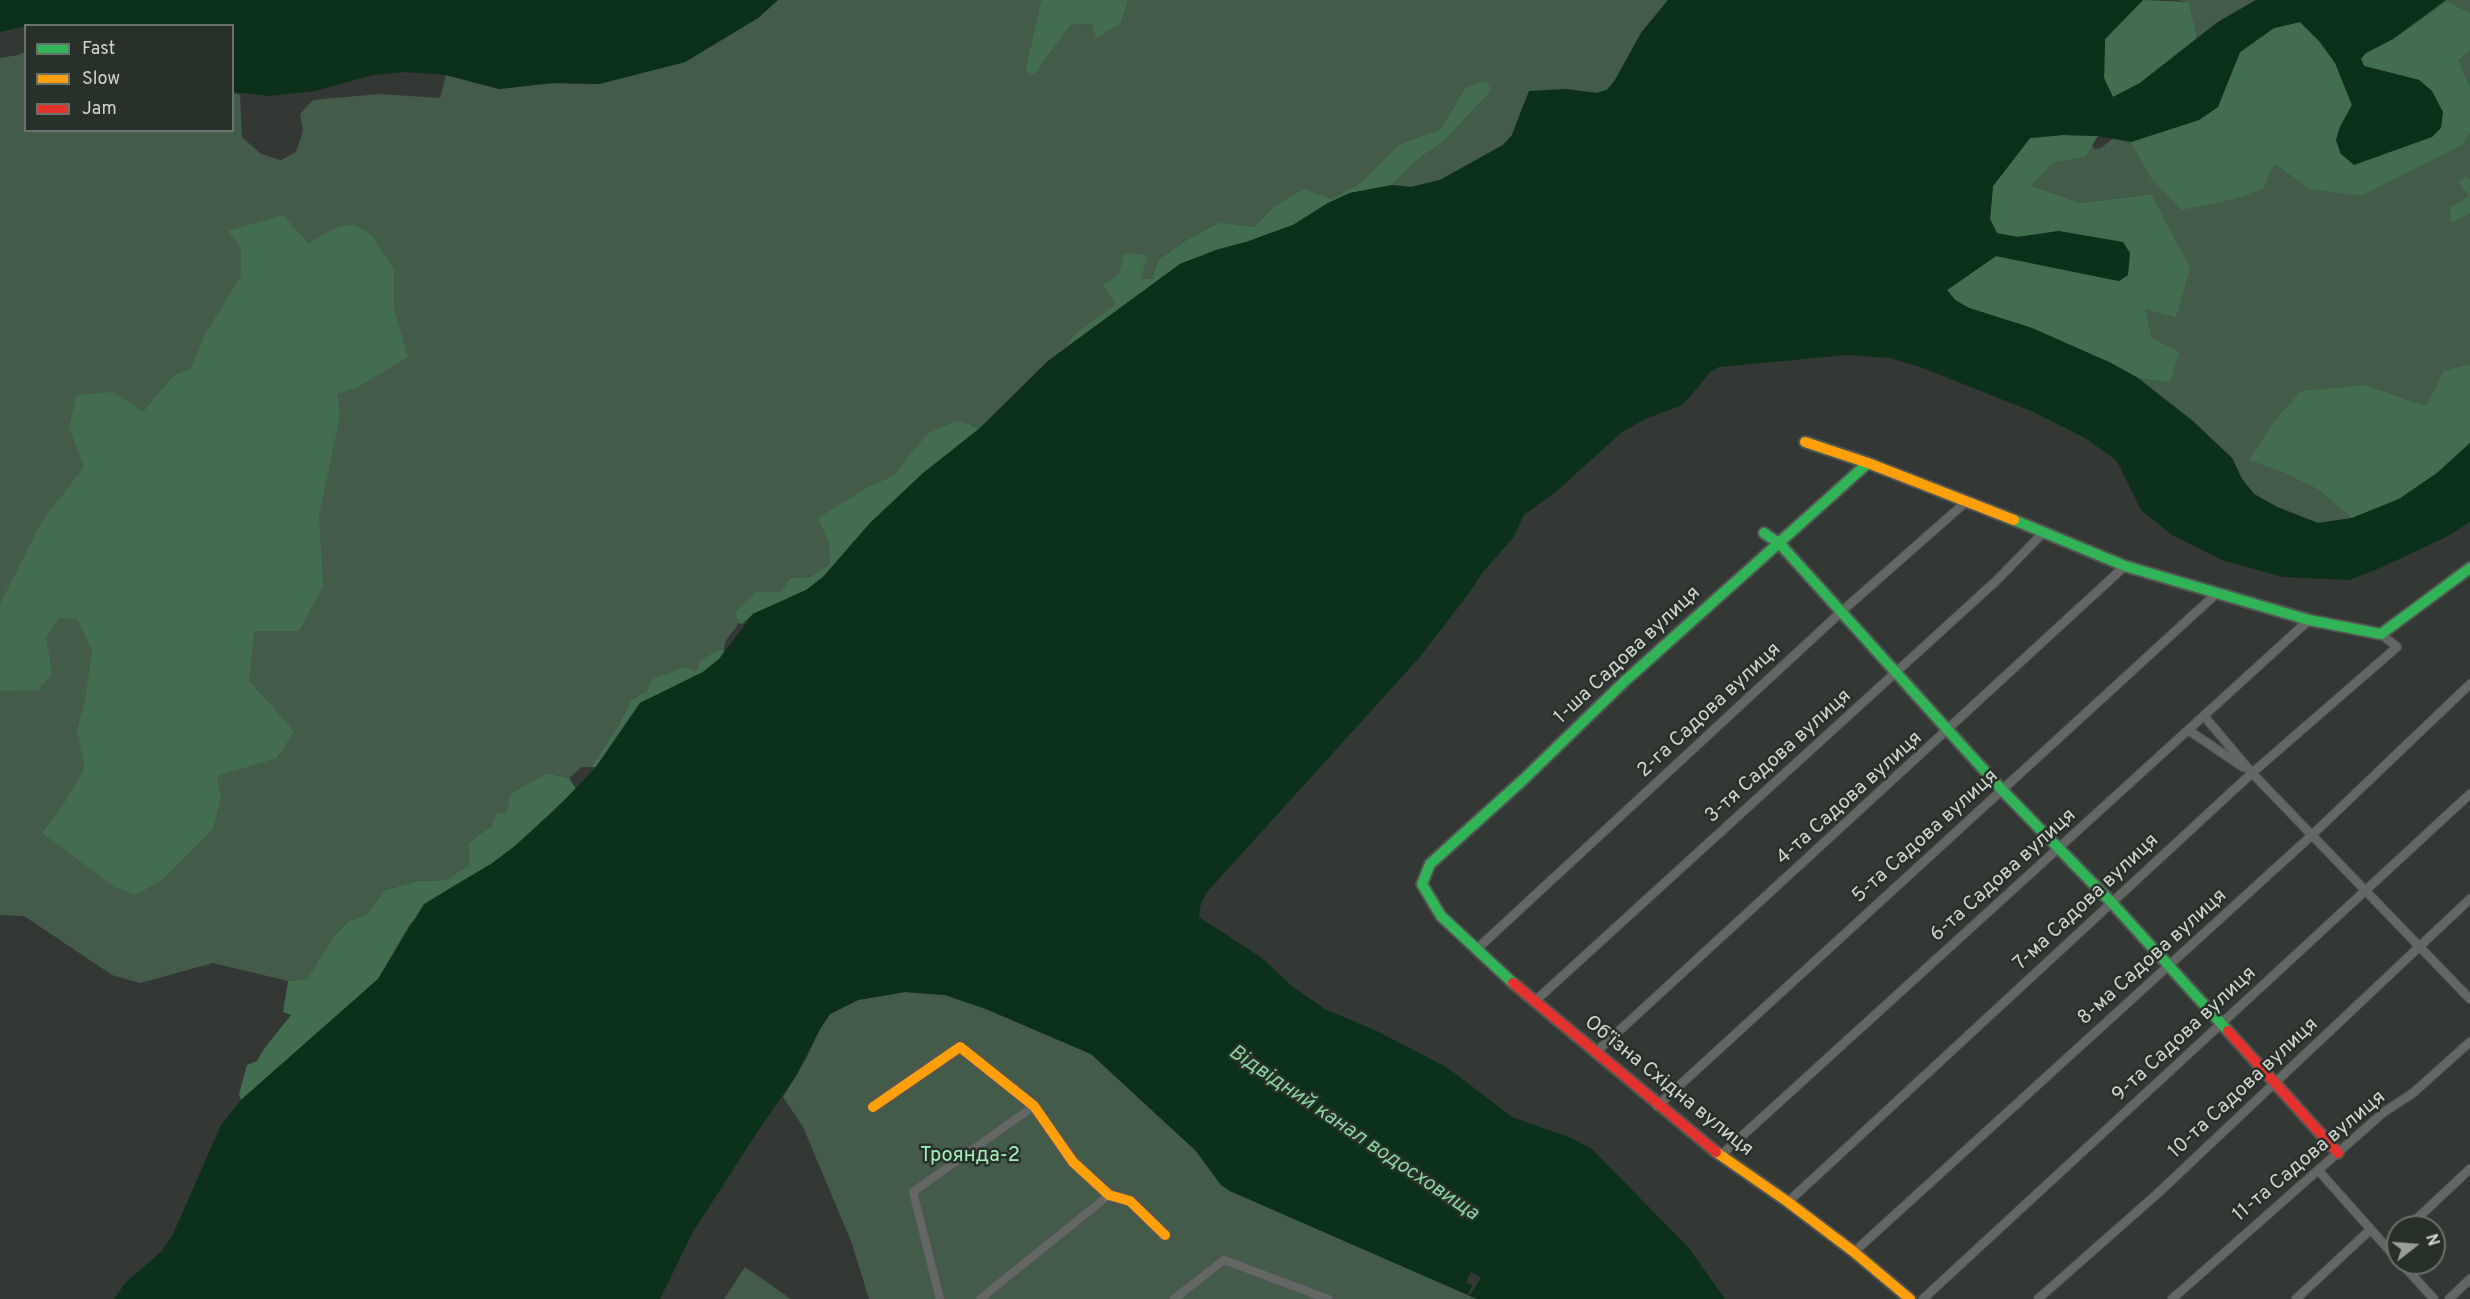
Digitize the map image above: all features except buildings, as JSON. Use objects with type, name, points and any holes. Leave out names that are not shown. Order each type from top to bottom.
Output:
[{"type":"street","points":[[1805,442],[1868,463],[1967,501],[2125,566],[2309,620],[2381,634],[2470,568]]},
{"type":"street","name":"1-ша Садова вулиця","points":[[1422,884],[1430,864],[1524,779],[1626,680],[1868,463]]},
{"type":"street","name":"2-га Садова вулиця","points":[[1478,948],[1841,612],[1967,501]]},
{"type":"street","points":[[1764,533],[1780,544],[2002,790],[2060,847],[2112,903],[2338,1153]]},
{"type":"street","name":"3-тя Садова вулиця","points":[[1534,1002],[1996,582],[2043,533]]},
{"type":"street","name":"4-та Садова вулиця","points":[[1595,1053],[1949,731],[2125,566]]},
{"type":"street","name":"5-та Садова вулиця","points":[[1657,1106],[2217,593]]},
{"type":"street","name":"6-та Садова вулиця","points":[[1720,1156],[2309,620]]},
{"type":"street","name":"7-ма Садова вулиця","points":[[1788,1202],[2252,773],[2397,647],[2381,634]]},
{"type":"street","name":"8-ма Садова вулиця","points":[[1854,1252],[2311,836],[2470,684]]},
{"type":"street","points":[[2204,716],[2252,773],[2311,836],[2470,999]]},
{"type":"street","points":[[2188,730],[2252,773]]},
{"type":"street","name":"9-та Садова вулиця","points":[[1923,1299],[2470,795]]},
{"type":"street","name":"Обʼїзна Східна вулиця","points":[[1422,884],[1441,916],[1534,1002],[1720,1156],[1788,1202],[1854,1252],[1910,1299]]},
{"type":"street","name":"10-та Садова вулиця","points":[[2038,1299],[2157,1194],[2470,899]]},
{"type":"street","name":"11-та Садова вулиця","points":[[2172,1299],[2384,1112],[2414,1093],[2470,1042]]},
{"type":"street","points":[[873,1107],[960,1047],[1034,1106],[1073,1162],[1109,1195],[1130,1201],[1165,1235]]},
{"type":"street","points":[[940,1299],[913,1191],[1034,1106]]},
{"type":"street","points":[[2421,1215],[2470,1169]]},
{"type":"street","points":[[2318,1170],[2386,1247]]},
{"type":"street","points":[[980,1299],[1109,1195]]},
{"type":"street","points":[[2296,1299],[2370,1230]]},
{"type":"street","points":[[1174,1299],[1224,1260],[1328,1299]]},
{"type":"street","points":[[2411,1275],[2434,1299]]},
{"type":"street","points":[[2449,1299],[2470,1279]]},
{"type":"street","points":[[2419,1299],[2427,1292]]},
{"type":"green space","points":[[778,0],[1041,0],[1025,71],[1070,25],[1092,24],[1096,37],[1121,23],[1128,0],[1668,0],[1641,33],[1607,90],[1597,93],[1565,89],[1524,103],[1512,135],[1503,145],[1440,180],[1411,187],[1392,185],[1417,160],[1445,140],[1491,91],[1465,88],[1441,129],[1400,144],[1360,183],[1331,199],[1272,208],[1254,227],[1220,222],[1188,239],[1158,260],[1152,279],[1140,279],[1116,304],[1073,335],[1064,349],[1048,361],[980,428],[973,425],[907,457],[894,475],[870,486],[828,541],[830,564],[810,577],[790,578],[781,593],[736,612],[739,623],[725,642],[724,650],[717,650],[696,672],[647,691],[631,700],[618,726],[591,767],[582,767],[569,778],[547,773],[506,813],[497,813],[491,826],[469,843],[469,864],[447,880],[418,881],[385,890],[367,914],[349,921],[333,937],[307,979],[288,981],[213,963],[140,983],[112,975],[24,916],[0,915],[0,58],[24,52],[24,132],[234,132],[234,92],[240,95],[242,137],[261,154],[281,160],[296,152],[303,131],[300,114],[313,100],[379,94],[440,98],[446,75],[499,89],[553,83],[599,84],[685,62],[758,18]]},
{"type":"green space","points":[[2176,0],[2256,0],[2218,22],[2197,38],[2189,2]]},
{"type":"green space","points":[[2338,0],[2470,0],[2470,13],[2447,1],[2362,61],[2274,164],[2311,189],[2463,144],[2470,133],[2470,364],[2444,372],[2426,406],[2366,385],[2250,460],[2317,489],[2352,518],[2318,523],[2277,507],[2254,494],[2242,479],[2232,458],[2138,378],[2170,383],[2152,338],[2144,309],[2151,194],[2081,203],[2032,186],[2052,163],[2084,157],[2092,145],[2095,149],[2101,148],[2112,139],[2147,122]]},
{"type":"green space","points":[[2470,50],[2470,88],[2459,60]]},
{"type":"green space","name":"Троянда-2","points":[[905,992],[945,995],[986,1009],[1091,1054],[1196,1151],[1221,1185],[1230,1191],[1477,1299],[869,1299],[851,1241],[803,1127],[783,1097],[830,1014],[858,1000]]},
{"type":"green space","points":[[745,1267],[791,1299],[724,1299]]},
{"type":"shaded area","points":[[1041,0],[1128,0],[1121,23],[1096,38],[1092,24],[1070,25],[1034,75],[1025,71]]},
{"type":"shaded area","points":[[2143,0],[2189,2],[2197,38],[2140,83],[2113,97],[2104,78],[2105,39]]},
{"type":"shaded area","points":[[2447,1],[2470,13],[2470,50],[2459,60],[2470,88],[2470,133],[2463,144],[2362,196],[2310,189],[2274,164],[2263,189],[2230,200],[2182,210],[2151,178],[2131,142],[2199,120],[2218,107],[2240,52],[2274,28],[2300,22],[2319,41],[2335,63],[2352,105],[2336,140],[2341,154],[2355,164],[2432,91],[2419,80],[2364,66],[2362,56],[2393,39]]},
{"type":"shaded area","points":[[1487,81],[1491,91],[1445,140],[1417,160],[1392,185],[1350,193],[1328,203],[1293,225],[1180,264],[1064,349],[1073,335],[1116,304],[1103,285],[1119,275],[1124,253],[1147,255],[1141,279],[1152,279],[1158,260],[1188,239],[1220,222],[1254,227],[1272,208],[1304,189],[1331,199],[1360,183],[1400,144],[1441,129],[1465,88]]},
{"type":"shaded area","points":[[2063,135],[2098,136],[2085,157],[2052,163],[2032,186],[2081,203],[2151,194],[2190,268],[2176,317],[2145,309],[2152,338],[2179,352],[2170,383],[2138,378],[2111,363],[2032,328],[1969,308],[1955,300],[1947,290],[1996,256],[2119,281],[2128,274],[2059,231],[2018,237],[1997,234],[1990,219],[1993,186],[2030,138]]},
{"type":"shaded area","points":[[2466,176],[2470,180],[2470,213],[2451,223],[2450,208],[2469,196],[2458,182]]},
{"type":"shaded area","points":[[283,215],[308,243],[338,227],[354,224],[372,236],[394,270],[394,309],[408,357],[358,387],[337,394],[340,416],[319,515],[323,586],[299,631],[254,631],[249,681],[294,731],[277,758],[217,776],[221,797],[213,829],[163,879],[136,895],[115,887],[42,833],[65,802],[85,768],[77,730],[85,702],[92,650],[77,619],[59,618],[46,637],[52,673],[38,690],[0,691],[0,604],[41,523],[84,467],[69,427],[77,395],[113,392],[143,412],[174,375],[191,369],[205,334],[241,276],[241,247],[228,231]]},
{"type":"shaded area","points":[[2470,364],[2470,443],[2437,473],[2399,499],[2352,518],[2317,489],[2249,460],[2275,420],[2301,391],[2366,385],[2426,406],[2444,371]]},
{"type":"shaded area","points":[[957,421],[980,428],[922,474],[870,523],[823,577],[806,590],[753,614],[742,624],[739,623],[735,612],[756,592],[781,592],[790,578],[810,577],[830,564],[828,541],[818,518],[870,486],[894,475],[929,433]]},
{"type":"shaded area","points":[[717,650],[724,650],[724,652],[703,672],[640,703],[596,767],[591,767],[618,726],[631,700],[647,691],[651,680],[685,667],[696,672],[700,662]]},
{"type":"shaded area","points":[[547,773],[569,778],[576,789],[515,846],[491,864],[442,893],[410,924],[378,979],[241,1100],[239,1094],[247,1065],[257,1061],[291,1015],[283,1012],[288,981],[307,979],[333,937],[349,921],[367,914],[385,890],[418,881],[447,880],[469,864],[469,843],[491,826],[497,813],[506,813],[511,794]]},
{"type":"water","points":[[0,0],[778,0],[758,18],[685,62],[599,84],[553,83],[499,89],[446,75],[404,72],[373,75],[315,91],[270,96],[234,92],[234,24],[24,24],[24,26],[0,32]]},
{"type":"water","name":"Відвідний канал водосховища","points":[[1668,0],[2143,0],[2105,39],[2104,78],[2113,97],[2140,83],[2218,22],[2256,0],[2446,0],[2393,39],[2366,53],[2361,59],[2364,66],[2419,80],[2432,91],[2443,112],[2441,128],[2432,137],[2354,165],[2341,154],[2336,140],[2352,105],[2335,63],[2319,41],[2300,22],[2274,28],[2240,52],[2218,107],[2199,120],[2131,142],[2098,136],[2063,135],[2030,138],[1993,186],[1990,219],[1997,233],[2018,237],[2059,231],[2123,242],[2130,253],[2128,275],[2119,281],[1996,256],[1947,290],[1955,300],[1969,308],[2032,328],[2111,363],[2138,378],[2193,421],[2232,458],[2242,479],[2254,494],[2277,507],[2318,523],[2352,518],[2399,499],[2437,473],[2470,443],[2470,522],[2446,537],[2349,580],[2283,577],[2222,560],[2172,535],[2141,510],[2117,461],[2085,438],[2031,411],[1923,368],[1890,358],[1847,355],[1719,367],[1710,372],[1680,406],[1645,419],[1622,432],[1558,490],[1524,515],[1513,538],[1483,572],[1419,658],[1208,891],[1201,903],[1199,917],[1262,958],[1293,987],[1325,1009],[1379,1032],[1448,1068],[1512,1117],[1571,1138],[1592,1149],[1688,1247],[1725,1299],[1477,1299],[1230,1191],[1221,1185],[1196,1151],[1091,1054],[986,1009],[945,995],[905,992],[858,1000],[830,1014],[796,1076],[693,1232],[660,1299],[114,1299],[126,1282],[162,1251],[173,1234],[221,1125],[241,1100],[378,979],[424,904],[491,864],[515,846],[554,811],[596,767],[640,703],[703,672],[719,659],[753,614],[806,590],[823,577],[870,523],[922,474],[980,428],[1048,361],[1180,264],[1293,225],[1328,203],[1350,193],[1392,185],[1411,187],[1440,180],[1503,145],[1512,135],[1529,91],[1565,89],[1596,93],[1607,90],[1641,33]]},
{"type":"pier","points":[[1471,1272],[1481,1278],[1470,1295],[1468,1294],[1472,1285],[1466,1282]]},
{"type":"traffic: fast","points":[[1513,983],[1441,916],[1422,884],[1430,864],[1524,779],[1626,680],[1868,463]]},
{"type":"traffic: fast","points":[[2014,520],[2125,566],[2309,620],[2381,634],[2470,568]]},
{"type":"traffic: fast","points":[[1764,533],[1780,544],[2002,790],[2112,903],[2228,1031]]},
{"type":"traffic: slow","points":[[1805,442],[1868,463],[2014,520]]},
{"type":"traffic: slow","points":[[873,1107],[960,1047],[1034,1106],[1073,1162],[1109,1195],[1130,1201],[1165,1235]]},
{"type":"traffic: slow","points":[[1716,1152],[1854,1252],[1910,1299]]},
{"type":"traffic: jam","points":[[1513,983],[1716,1152]]},
{"type":"traffic: jam","points":[[2228,1031],[2338,1153]]}]
